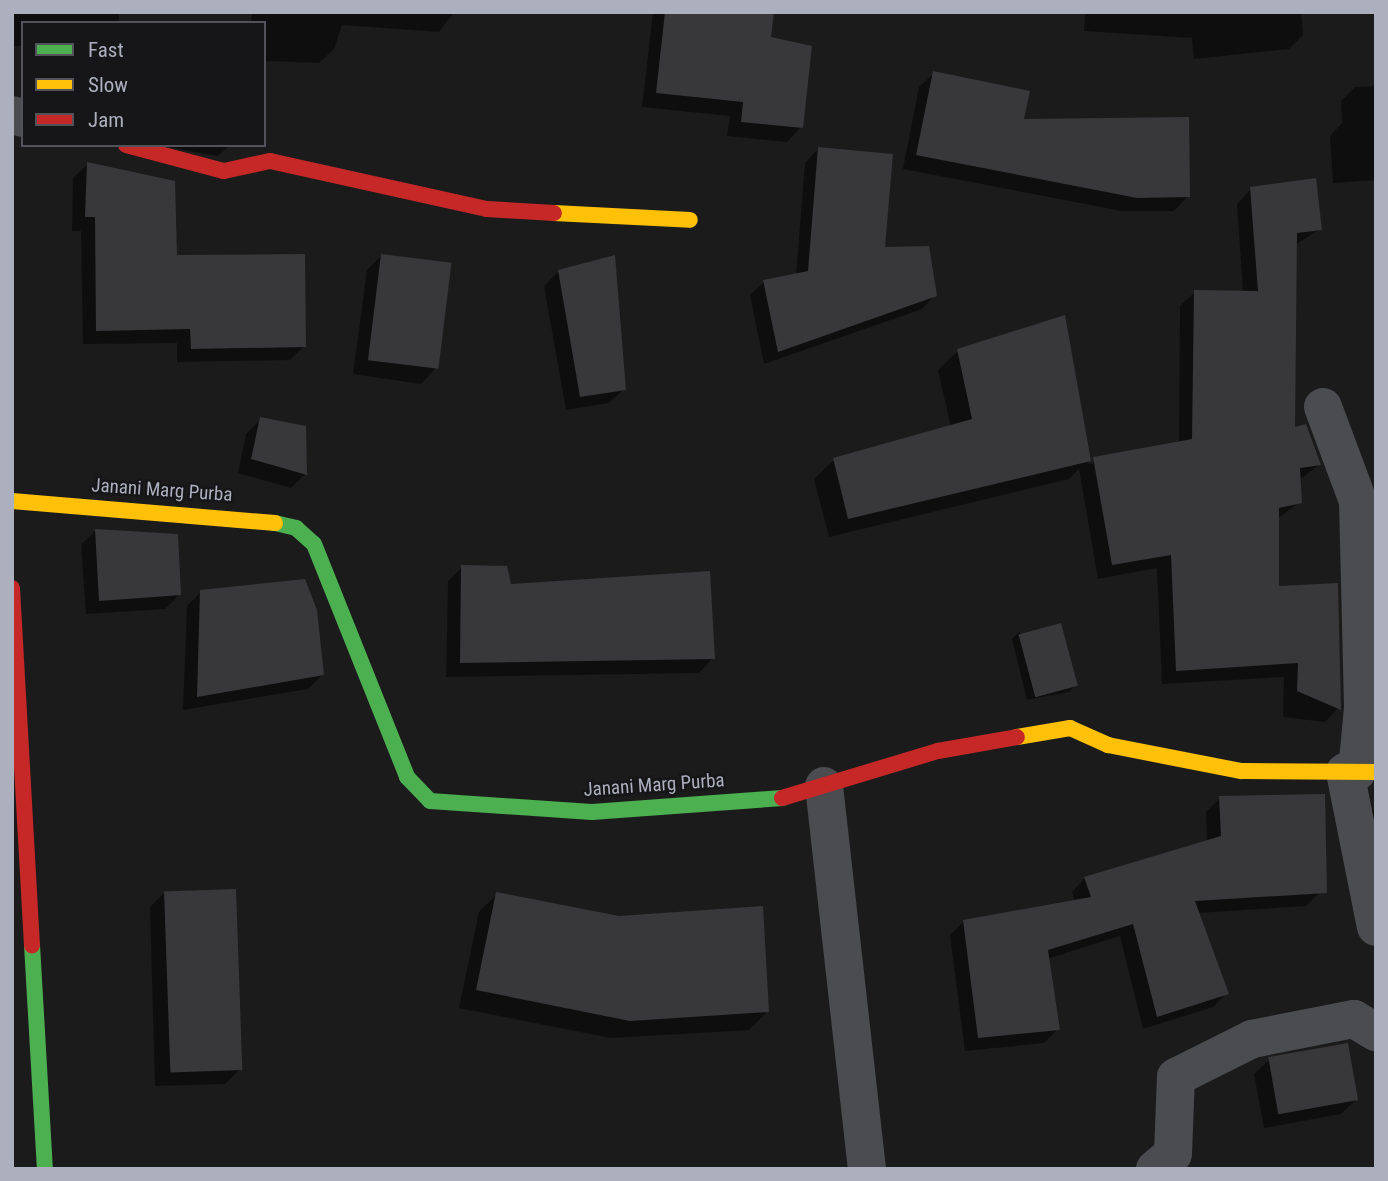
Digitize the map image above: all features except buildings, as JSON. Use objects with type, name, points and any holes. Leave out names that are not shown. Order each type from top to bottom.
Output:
[{"type":"street","points":[[134,147],[224,171],[270,161],[487,209],[690,220]]},
{"type":"street","points":[[1323,407],[1358,501],[1363,708],[1359,772],[1376,927]]},
{"type":"street","name":"Janani Marg Purba","points":[[12,501],[245,517],[296,528],[314,544],[407,777],[430,801],[592,812],[790,797],[938,751],[1070,728],[1108,745],[1241,771],[1359,772]]},
{"type":"street","points":[[12,588],[22,881],[45,1169]]},
{"type":"street","points":[[824,786],[867,1169]]},
{"type":"street","points":[[1155,1169],[1172,1154],[1176,1077],[1252,1039],[1354,1019],[1376,1032]]},
{"type":"traffic: fast","points":[[275,523],[296,528],[314,544],[407,777],[430,801],[592,812],[782,798]]},
{"type":"traffic: fast","points":[[32,945],[45,1169]]},
{"type":"traffic: slow","points":[[554,213],[690,220]]},
{"type":"traffic: slow","points":[[12,501],[275,523]]},
{"type":"traffic: slow","points":[[1017,737],[1070,728],[1108,745],[1241,771],[1376,772]]},
{"type":"traffic: jam","points":[[134,147],[224,171],[270,161],[487,209],[554,213]]},
{"type":"traffic: jam","points":[[12,588],[32,945]]},
{"type":"traffic: jam","points":[[782,798],[938,751],[1017,737]]}]
